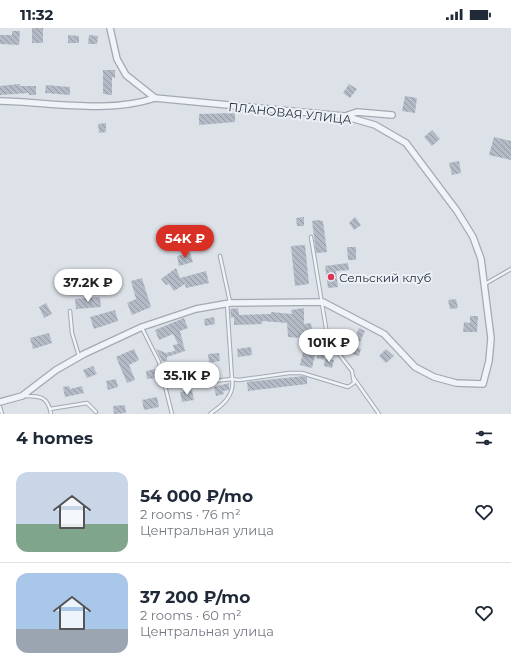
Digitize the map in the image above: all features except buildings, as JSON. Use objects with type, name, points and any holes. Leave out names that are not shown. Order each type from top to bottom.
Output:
[{"type":"street","points":[[110,28],[117,59],[126,75],[155,98]]},
{"type":"street","name":"ПЛАНОВАЯ УЛИЦА","points":[[0,101],[92,105],[141,103],[155,98],[344,116],[376,124],[406,143],[443,191],[473,237],[481,259],[491,338],[489,361],[483,384],[456,383],[428,374],[415,367],[384,334],[323,302]]},
{"type":"street","points":[[344,116],[357,112],[392,115]]},
{"type":"street","points":[[0,402],[22,396],[56,370],[79,357],[142,327],[196,309],[229,303],[323,302]]},
{"type":"lane","points":[[167,386],[232,379],[239,380],[289,373],[302,373],[348,387],[354,382],[352,371],[328,340],[311,236]]},
{"type":"lane","points":[[210,414],[218,409],[232,394],[234,387],[232,379],[229,303],[220,256]]},
{"type":"lane","points":[[485,284],[511,269]]},
{"type":"lane","points":[[70,311],[72,333],[79,357]]},
{"type":"lane","points":[[142,327],[160,362],[167,386],[172,414]]},
{"type":"lane","points":[[353,377],[379,414]]},
{"type":"lane","points":[[22,396],[41,396],[46,401],[51,414]]},
{"type":"lane","points":[[50,409],[87,403],[96,412]]},
{"type":"lane","points":[[0,406],[2,414]]},
{"type":"place","name":"Сельский клуб","points":[[331,277]]}]
